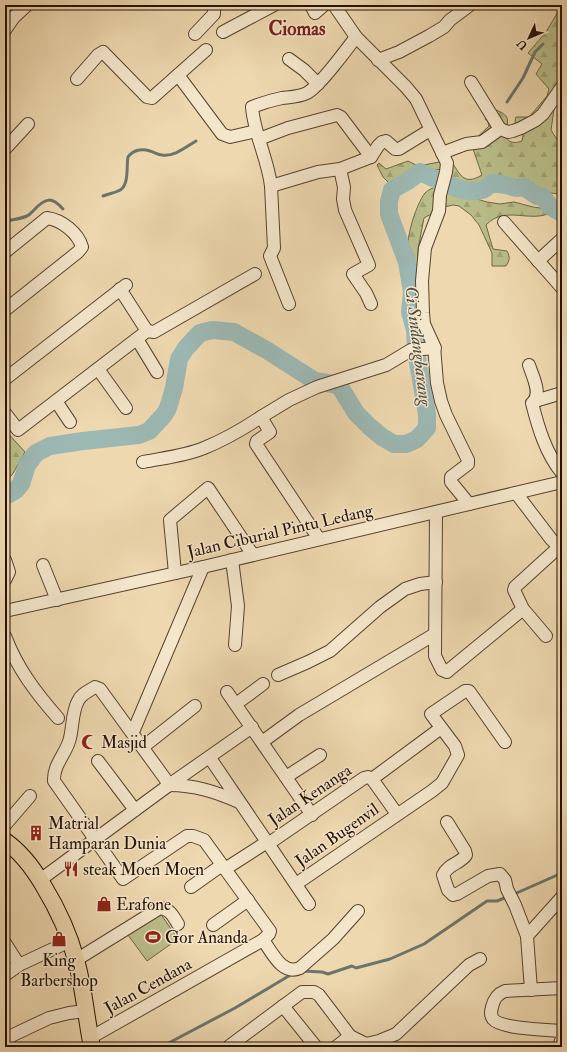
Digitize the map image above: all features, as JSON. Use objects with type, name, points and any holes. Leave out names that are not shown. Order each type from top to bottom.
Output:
[{"type":"main road","points":[[7,845],[20,854],[40,880],[55,905],[76,960],[91,1042]]},
{"type":"street","points":[[5,30],[27,5]]},
{"type":"street","points":[[195,34],[214,14],[214,8],[212,5]]},
{"type":"street","points":[[311,5],[315,13],[324,5]]},
{"type":"street","points":[[334,5],[356,37],[416,99],[447,163],[440,195],[439,212],[425,248],[422,281],[423,313],[424,324],[435,348],[437,383],[441,401],[446,415],[469,462],[451,477],[451,482],[469,504]]},
{"type":"street","points":[[378,60],[399,52],[429,36],[444,27],[450,20],[470,5]]},
{"type":"street","points":[[223,32],[268,6]]},
{"type":"street","points":[[289,304],[270,256],[274,248],[271,186],[252,107],[268,101],[308,93],[318,84],[356,37]]},
{"type":"street","points":[[77,79],[98,54],[103,52],[150,98],[154,97],[206,50]]},
{"type":"street","points":[[289,59],[304,70],[318,84]]},
{"type":"street","points":[[178,75],[222,134],[230,137],[258,135],[337,115],[341,117],[371,157]]},
{"type":"street","points":[[471,82],[500,129],[508,132],[521,128],[536,120],[543,114],[562,87]]},
{"type":"street","points":[[5,149],[28,124]]},
{"type":"street","points":[[442,153],[466,144],[482,142],[500,129]]},
{"type":"street","points":[[271,186],[318,172],[340,169],[371,157],[382,142],[386,141],[395,149],[399,149],[430,130]]},
{"type":"street","points":[[340,169],[344,187],[343,199],[345,210],[369,265],[353,274],[366,293],[371,304]]},
{"type":"street","points":[[5,252],[47,218],[56,219],[80,240],[82,247],[78,252],[5,310]]},
{"type":"street","points":[[504,222],[562,288]]},
{"type":"street","points":[[538,261],[562,239]]},
{"type":"street","points":[[5,413],[18,430],[147,331],[154,332],[255,274]]},
{"type":"street","points":[[5,380],[123,287],[147,331]]},
{"type":"street","points":[[137,339],[157,372]]},
{"type":"street","points":[[144,462],[167,458],[203,448],[240,431],[289,400],[341,379],[386,365],[416,350],[435,348]]},
{"type":"street","points":[[529,365],[537,389],[535,401],[532,403],[537,423],[549,454],[562,473]]},
{"type":"street","points":[[98,369],[126,408]]},
{"type":"street","points":[[535,401],[562,392]]},
{"type":"street","points":[[56,401],[70,422]]},
{"type":"street","points":[[261,417],[270,432],[257,441],[256,444],[319,539]]},
{"type":"street","name":"Jalan Ciburial Pintu Ledang","points":[[5,611],[203,567],[562,482]]},
{"type":"street","points":[[176,573],[170,520],[208,488],[252,555]]},
{"type":"street","points":[[516,493],[551,539],[560,546],[514,589],[514,593],[523,609],[546,636]]},
{"type":"street","points":[[436,512],[435,656],[442,670],[447,672],[523,609]]},
{"type":"street","points":[[5,560],[9,572],[5,580]]},
{"type":"street","points":[[232,560],[238,606],[235,645]]},
{"type":"street","points":[[43,565],[57,600]]},
{"type":"street","points":[[133,732],[203,567]]},
{"type":"street","points":[[278,675],[330,651],[380,607],[405,589],[420,584],[436,582]]},
{"type":"street","points":[[262,742],[299,715],[435,634]]},
{"type":"street","points":[[5,636],[10,650],[24,676],[58,718]]},
{"type":"street","points":[[236,704],[263,684]]},
{"type":"street","points":[[168,785],[133,732],[99,688],[95,687],[84,693],[78,701],[70,739],[55,768],[53,774],[54,781],[123,879],[187,836],[193,836],[204,840],[270,931],[263,940],[284,968],[292,971],[300,968],[333,939],[358,911]]},
{"type":"street","points":[[441,728],[432,714],[466,690],[469,691],[505,742]]},
{"type":"street","points":[[227,692],[312,815]]},
{"type":"street","points":[[143,747],[195,706]]},
{"type":"street","points":[[40,880],[168,785],[210,758],[252,727]]},
{"type":"street","name":"Jalan Kenanga","points":[[191,887],[312,815],[364,778],[368,777],[372,779],[441,728]]},
{"type":"street","name":"Jalan Bugenvil","points":[[296,884],[442,783],[458,755],[455,746],[441,728]]},
{"type":"street","points":[[286,777],[320,755]]},
{"type":"street","points":[[210,758],[309,904]]},
{"type":"street","points":[[98,761],[135,810]]},
{"type":"street","points":[[372,779],[397,814]]},
{"type":"street","points":[[168,785],[184,785],[213,791],[239,802]]},
{"type":"street","points":[[5,825],[30,796]]},
{"type":"street","points":[[447,822],[466,855],[464,858],[446,869],[443,875],[448,890],[453,895],[457,894],[488,876],[495,874],[500,874],[505,880],[506,889],[514,903],[527,936],[531,990]]},
{"type":"street","points":[[527,936],[562,897]]},
{"type":"street","points":[[213,925],[248,900]]},
{"type":"street","points":[[76,960],[160,908],[170,912],[178,924]]},
{"type":"street","name":"Jalan Cendana","points":[[91,1042],[263,940]]},
{"type":"street","points":[[5,975],[19,965],[70,941]]},
{"type":"street","points":[[5,943],[19,965]]},
{"type":"street","points":[[228,1047],[302,992],[314,992],[318,995],[350,1036],[366,1044],[379,1041],[396,1034],[469,965],[480,959]]},
{"type":"street","points":[[562,988],[510,990],[500,993],[494,1000],[491,1011],[493,1019],[497,1022],[511,1026],[562,1031]]},
{"type":"street","points":[[283,1006],[316,1047]]},
{"type":"street","points":[[5,1041],[13,1035],[49,1018],[86,1011]]},
{"type":"street","points":[[336,1047],[350,1036]]},
{"type":"street","points":[[558,1047],[562,1038]]},
{"type":"green space","points":[[562,5],[562,84],[556,96],[551,130],[556,138],[562,140],[562,194],[538,192],[518,182],[497,179],[481,185],[456,185],[449,182],[443,169],[426,171],[420,170],[390,189],[388,182],[383,177],[377,165],[379,163],[386,169],[408,161],[418,166],[450,160],[459,173],[466,179],[475,178],[482,175],[471,143],[489,126],[485,119],[489,114],[496,110],[507,117],[508,120],[504,135],[506,138],[512,142],[522,141],[523,135],[516,125],[516,117],[529,117],[547,96],[549,89],[536,74],[542,64],[528,53],[546,32]]},
{"type":"green space","points":[[436,187],[487,202],[500,204],[514,202],[547,209],[550,213],[542,216],[501,216],[493,219],[486,225],[493,249],[507,251],[509,257],[506,266],[492,266],[492,253],[479,225],[471,215],[459,206],[453,205],[444,207],[424,218],[418,249],[418,265],[412,262],[409,256],[408,238],[417,207],[421,199],[426,192]]},
{"type":"green space","points":[[5,430],[25,452],[12,475],[5,480]]},
{"type":"green space","name":"Gor Ananda","points":[[160,913],[178,939],[147,961],[128,935]]},
{"type":"waterway","points":[[507,102],[523,78],[535,52],[543,44]]},
{"type":"waterway","points":[[103,196],[122,189],[127,176],[128,157],[132,153],[138,150],[144,150],[152,151],[160,155],[166,155],[180,151],[196,141]]},
{"type":"waterway","name":"Ci Sindangbarang","points":[[5,496],[16,490],[21,484],[27,465],[36,453],[50,446],[139,435],[149,431],[164,415],[168,408],[174,388],[179,359],[186,348],[200,333],[212,330],[234,332],[268,351],[315,381],[333,384],[340,387],[356,413],[382,437],[394,444],[406,444],[417,439],[427,428],[427,414],[416,351],[415,330],[410,312],[412,292],[407,262],[389,214],[389,201],[392,190],[420,172],[450,186],[467,191],[482,190],[492,183],[516,188],[524,187],[537,196],[543,197],[551,207],[562,213]]},
{"type":"waterway","points":[[5,221],[28,216],[38,206],[49,200],[56,202],[63,209]]},
{"type":"waterway","points":[[512,895],[562,873]]},
{"type":"waterway","points":[[303,971],[322,972],[328,974],[352,966],[356,968],[390,959],[424,944],[487,901],[497,901],[507,897]]},
{"type":"waterway","points":[[161,1047],[235,1008],[292,974]]},
{"type":"place","name":"Masjid","points":[[89,742]]},
{"type":"place","name":"Matrial Hamparan Dunia","points":[[36,833]]},
{"type":"place","name":"steak Moen Moen","points":[[71,869]]},
{"type":"place","name":"Erafone","points":[[104,904]]},
{"type":"place","name":"Gor Ananda","points":[[153,937]]},
{"type":"place","name":"King Barbershop","points":[[59,939]]},
{"type":"district","name":"Ciomas","points":[[297,29]]}]
